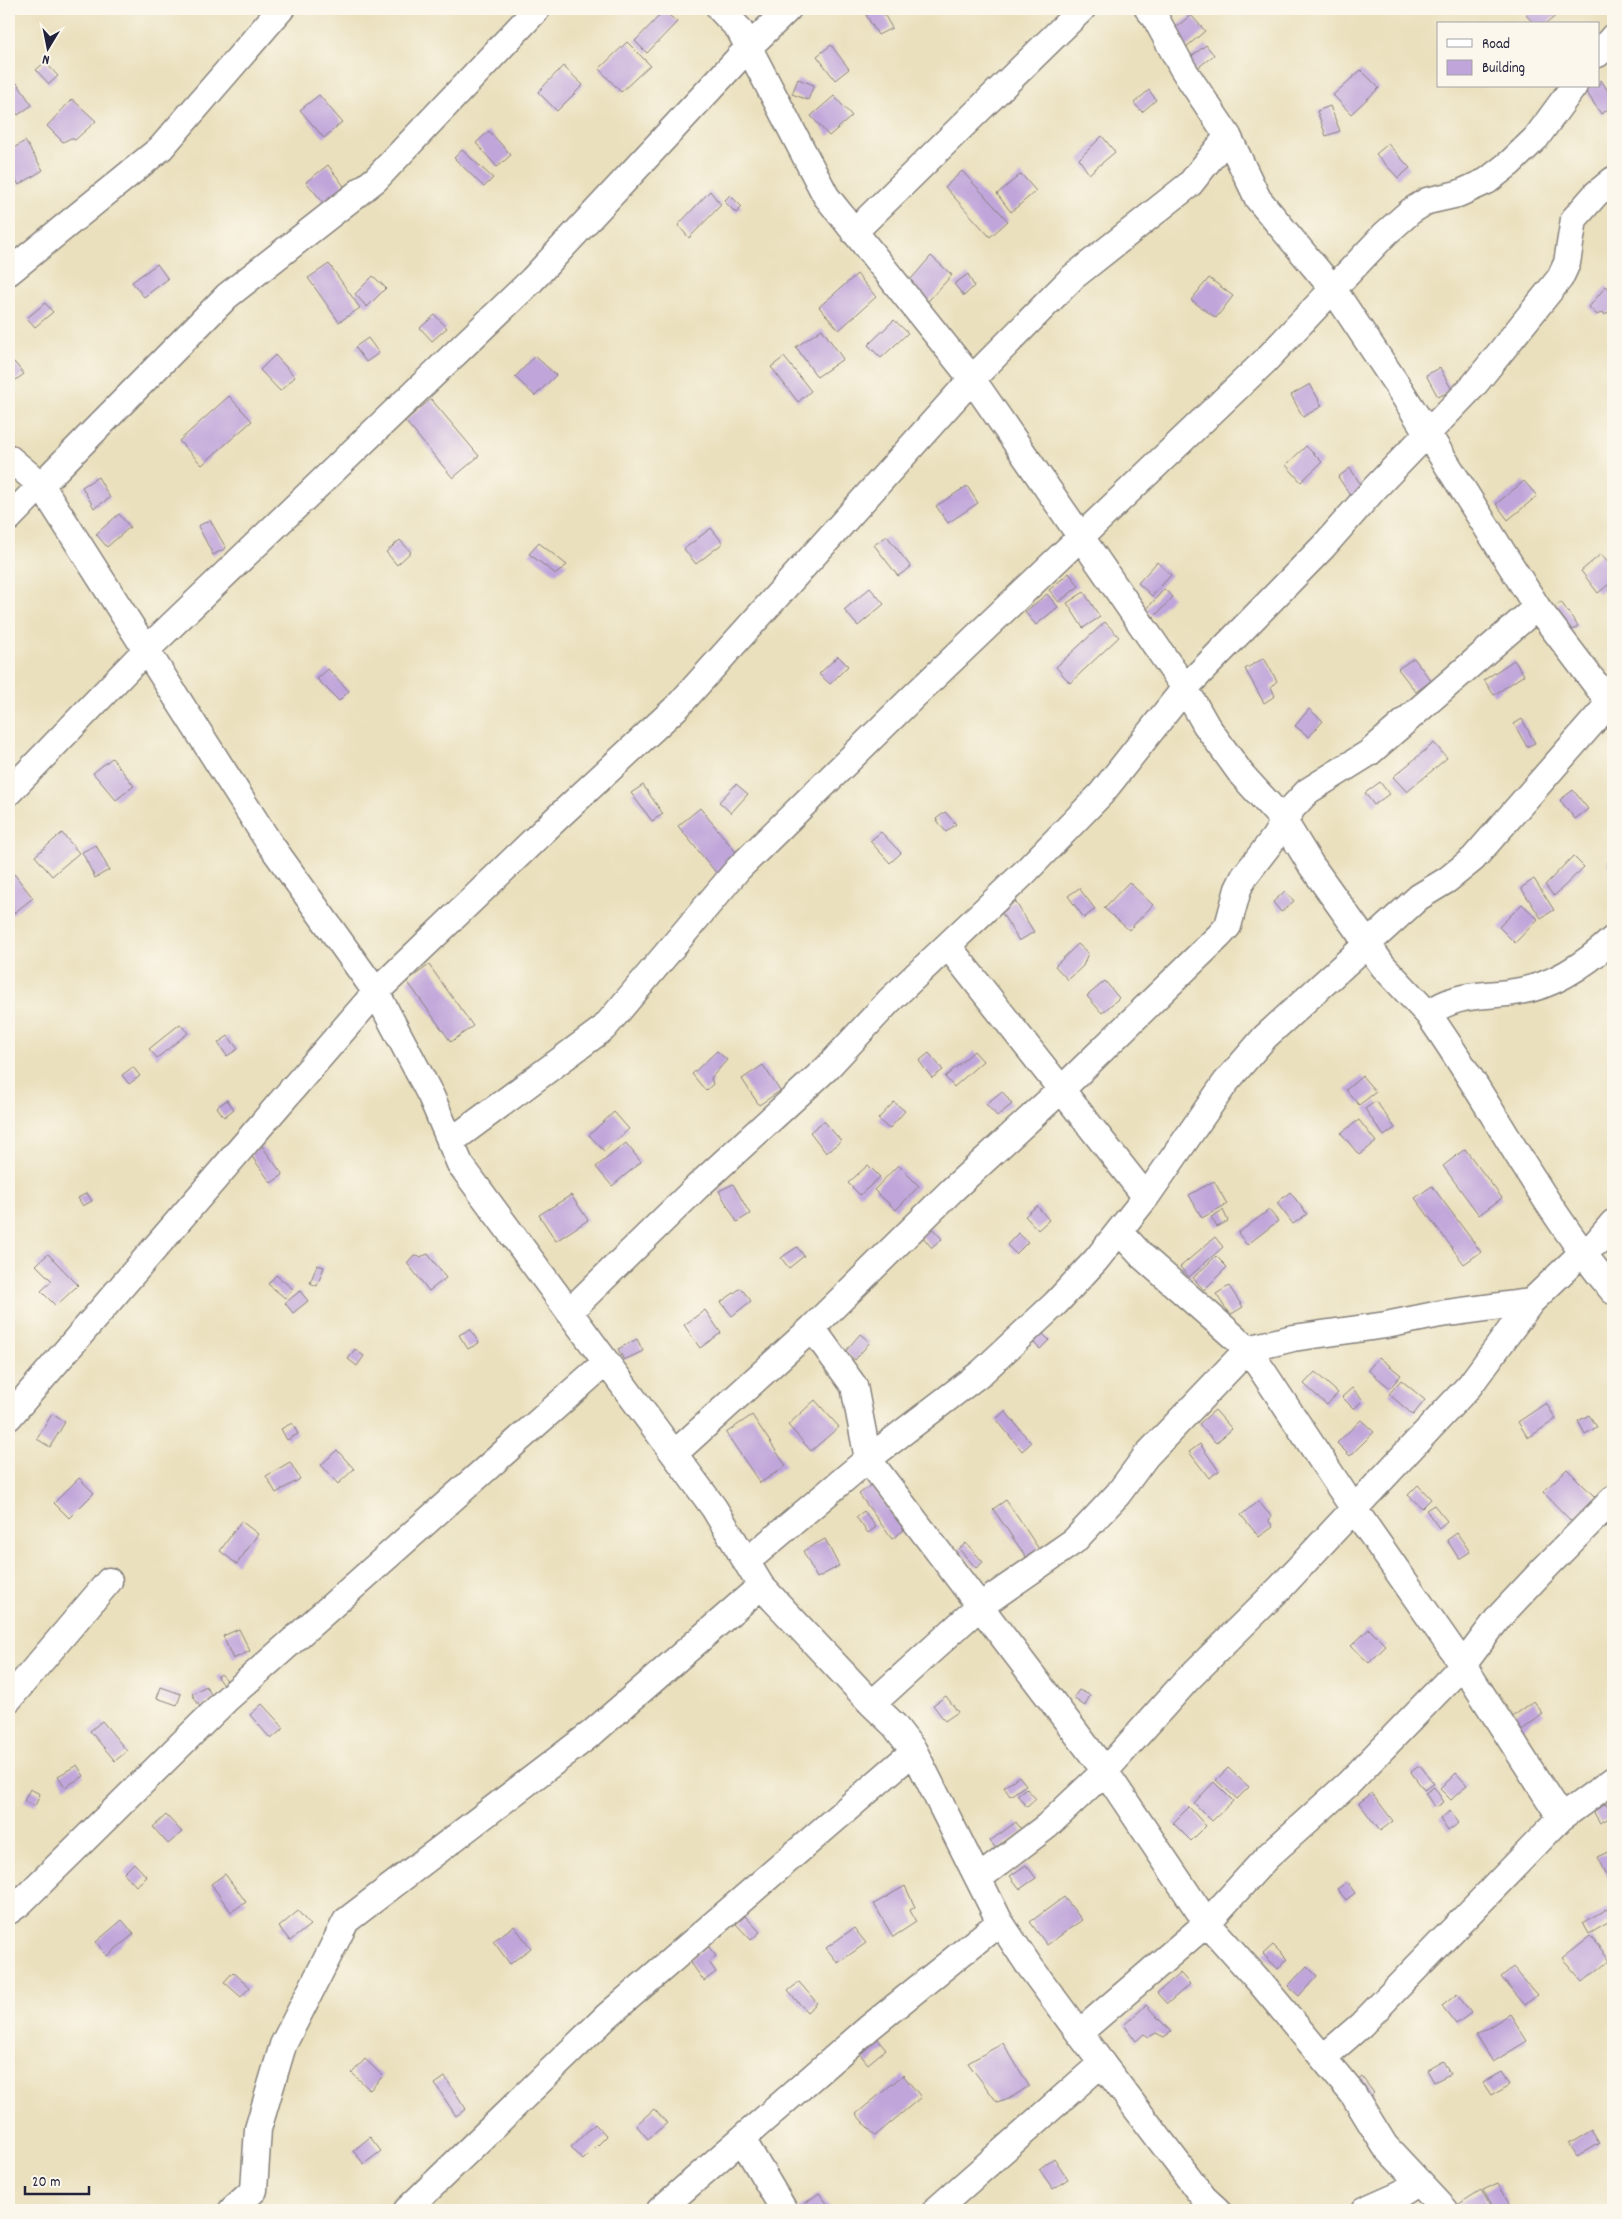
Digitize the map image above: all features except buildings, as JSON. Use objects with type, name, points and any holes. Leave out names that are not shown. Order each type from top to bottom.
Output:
[{"type":"street","points":[[9,272],[162,148],[281,9]]},
{"type":"street","points":[[9,518],[227,296],[376,178],[537,9]]},
{"type":"street","points":[[720,9],[739,29],[826,196],[972,379],[1185,688],[1206,725],[1242,775],[1284,821],[1311,865],[1368,941],[1383,966],[1428,1014],[1478,1087],[1582,1254],[1613,1291]]},
{"type":"street","points":[[9,792],[146,650],[532,280],[749,48],[788,9]]},
{"type":"street","points":[[854,232],[1082,9]]},
{"type":"street","points":[[746,1562],[868,1460],[982,1372],[1056,1303],[1096,1260],[1146,1197],[1237,1069],[1265,1037],[1368,941],[1419,897],[1447,880],[1473,859],[1612,703],[1536,607],[1333,289],[1258,199],[1228,136],[1183,69],[1155,17],[1148,9]]},
{"type":"street","points":[[1600,52],[1613,37]]},
{"type":"street","points":[[450,1142],[604,1028],[738,869],[913,697],[1264,362],[1385,234],[1411,211],[1427,201],[1458,194],[1480,184],[1510,163],[1536,138],[1573,88]]},
{"type":"street","points":[[9,1417],[376,992],[558,817],[678,706],[972,379],[1073,277],[1190,184],[1228,136]]},
{"type":"street","points":[[569,1312],[697,1187],[826,1068],[889,1001],[1025,872],[1101,794],[1185,688],[1323,547],[1374,489],[1428,436],[1474,386],[1560,278],[1567,263],[1574,219],[1586,203],[1613,180]]},
{"type":"street","points":[[9,458],[41,486],[268,841],[376,992],[431,1096],[460,1164],[714,1508],[762,1586],[872,1704],[894,1724],[914,1751],[1000,1922],[1078,2033],[1204,2198],[1217,2210]]},
{"type":"street","points":[[674,1454],[812,1328],[952,1190],[1062,1089],[1219,936],[1228,926],[1238,889],[1244,877],[1308,791],[1369,753],[1536,607]]},
{"type":"street","points":[[1428,1014],[1442,1003],[1461,997],[1521,991],[1566,976],[1613,939]]},
{"type":"street","points":[[948,946],[1146,1197]]},
{"type":"street","points":[[979,1878],[1047,1826],[1105,1771],[1187,1680],[1281,1587],[1470,1385],[1531,1302],[1596,1243],[1613,1223]]},
{"type":"street","points":[[1119,1231],[1142,1256],[1248,1349],[1354,1509],[1463,1665],[1561,1818]]},
{"type":"street","points":[[872,1704],[979,1607],[1074,1541],[1118,1494],[1146,1456],[1248,1349],[1280,1340],[1386,1325],[1440,1314],[1531,1302]]},
{"type":"street","points":[[812,1328],[854,1386],[868,1460],[1105,1771],[1208,1923],[1353,2094],[1385,2146],[1445,2210]]},
{"type":"street","points":[[9,1911],[20,1903],[227,1699],[606,1362]]},
{"type":"street","points":[[1078,2033],[1208,1923],[1267,1857],[1348,1784],[1463,1665],[1499,1617],[1612,1504]]},
{"type":"street","points":[[9,1698],[110,1581]]},
{"type":"street","points":[[232,2210],[254,2190],[258,2129],[283,2045],[346,1921],[592,1733],[762,1586]]},
{"type":"street","points":[[407,2210],[607,2016],[914,1751]]},
{"type":"street","points":[[1322,2058],[1361,2025],[1561,1818],[1613,1780]]},
{"type":"street","points":[[660,2210],[870,2027],[1000,1922]]},
{"type":"street","points":[[936,2210],[1102,2063]]},
{"type":"street","points":[[742,2139],[784,2210]]},
{"type":"street","points":[[1364,2210],[1400,2194],[1420,2182]]}]
